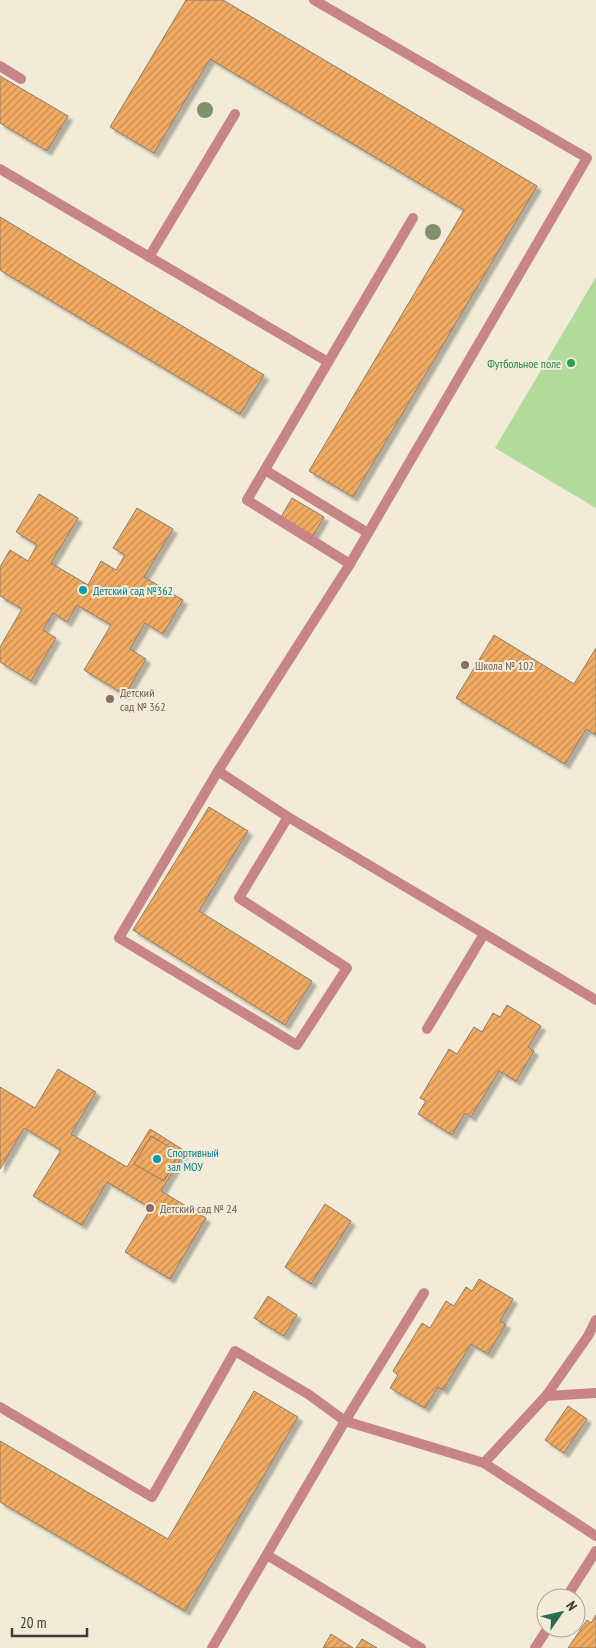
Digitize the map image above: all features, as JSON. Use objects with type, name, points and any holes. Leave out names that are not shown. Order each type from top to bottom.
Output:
[{"type":"lane","points":[[288,817],[239,898],[347,968],[297,1044],[119,938],[218,771],[350,564],[587,158],[315,0]]},
{"type":"lane","points":[[0,66],[21,79]]},
{"type":"lane","points":[[150,256],[235,114]]},
{"type":"lane","points":[[0,169],[328,362]]},
{"type":"lane","points":[[350,564],[247,500],[413,218]]},
{"type":"lane","points":[[265,470],[368,533]]},
{"type":"lane","points":[[218,771],[288,817],[596,1000]]},
{"type":"lane","points":[[426,1029],[484,934]]},
{"type":"lane","points":[[212,1648],[345,1421],[424,1293]]},
{"type":"lane","points":[[484,1463],[546,1396],[588,1336],[596,1320]]},
{"type":"lane","points":[[0,1407],[152,1497],[234,1351],[308,1394],[345,1421],[484,1463],[596,1536]]},
{"type":"lane","points":[[546,1396],[596,1393]]},
{"type":"lane","points":[[572,1588],[596,1551]]},
{"type":"lane","points":[[267,1555],[421,1648]]},
{"type":"green space","name":"Футбольное поле","points":[[596,277],[596,508],[495,448]]},
{"type":"building","points":[[186,0],[223,0],[537,186],[353,497],[309,471],[464,210],[210,59],[154,153],[110,127]]},
{"type":"building","points":[[0,76],[68,116],[47,151],[0,123]]},
{"type":"building","points":[[0,217],[264,375],[240,414],[0,270]]},
{"type":"building","name":"Детский сад №362","points":[[39,494],[78,518],[51,563],[88,585],[101,561],[116,570],[125,555],[113,548],[137,508],[173,529],[144,577],[183,600],[163,634],[145,623],[130,649],[146,659],[125,695],[84,670],[111,625],[77,605],[67,622],[53,613],[43,630],[56,638],[31,681],[0,662],[0,647],[22,609],[0,596],[0,567],[10,550],[28,561],[37,545],[16,532]]},
{"type":"building","points":[[292,498],[324,517],[313,536],[281,517]]},
{"type":"building","points":[[494,635],[574,684],[596,648],[596,735],[586,729],[565,764],[456,698]]},
{"type":"building","points":[[209,807],[248,831],[199,911],[312,981],[285,1025],[133,930]]},
{"type":"building","points":[[507,1005],[541,1026],[528,1047],[534,1051],[516,1081],[499,1071],[471,1117],[465,1113],[452,1135],[418,1114],[426,1101],[420,1098],[449,1049],[457,1054],[474,1027],[482,1032],[493,1013],[500,1017]]},
{"type":"building","points":[[58,1069],[96,1092],[71,1134],[127,1167],[150,1129],[185,1151],[161,1191],[206,1218],[170,1279],[125,1252],[151,1208],[107,1182],[82,1225],[33,1196],[61,1150],[24,1128],[0,1169],[0,1087],[35,1108]]},
{"type":"building","name":"Спортивный зал МОУ","points":[[151,1136],[180,1153],[164,1181],[134,1164]]},
{"type":"building","points":[[325,1204],[351,1221],[311,1284],[285,1267]]},
{"type":"building","points":[[479,1279],[513,1299],[500,1321],[506,1324],[488,1354],[471,1344],[443,1390],[438,1387],[425,1408],[390,1388],[398,1375],[393,1371],[422,1323],[430,1328],[446,1301],[454,1306],[466,1287],[472,1291]]},
{"type":"building","points":[[268,1296],[297,1315],[284,1336],[254,1318]]},
{"type":"building","points":[[254,1391],[298,1417],[185,1611],[0,1502],[0,1441],[168,1539]]},
{"type":"building","points":[[568,1406],[587,1419],[564,1453],[545,1440]]},
{"type":"building","points":[[596,1615],[596,1648],[568,1648],[575,1638],[586,1638],[586,1621],[587,1620],[591,1623]]},
{"type":"building","points":[[331,1634],[353,1648],[323,1648]]},
{"type":"building","points":[[362,1639],[377,1648],[356,1648]]},
{"type":"place","name":"Футбольное поле","points":[[571,363]]},
{"type":"place","name":"Детский сад №362","points":[[83,590]]},
{"type":"place","name":"Школа № 102","points":[[465,665]]},
{"type":"place","name":"Детский сад № 362","points":[[110,699]]},
{"type":"place","name":"Спортивный зал МОУ","points":[[157,1159]]},
{"type":"place","name":"Детский сад № 24","points":[[150,1208]]}]
